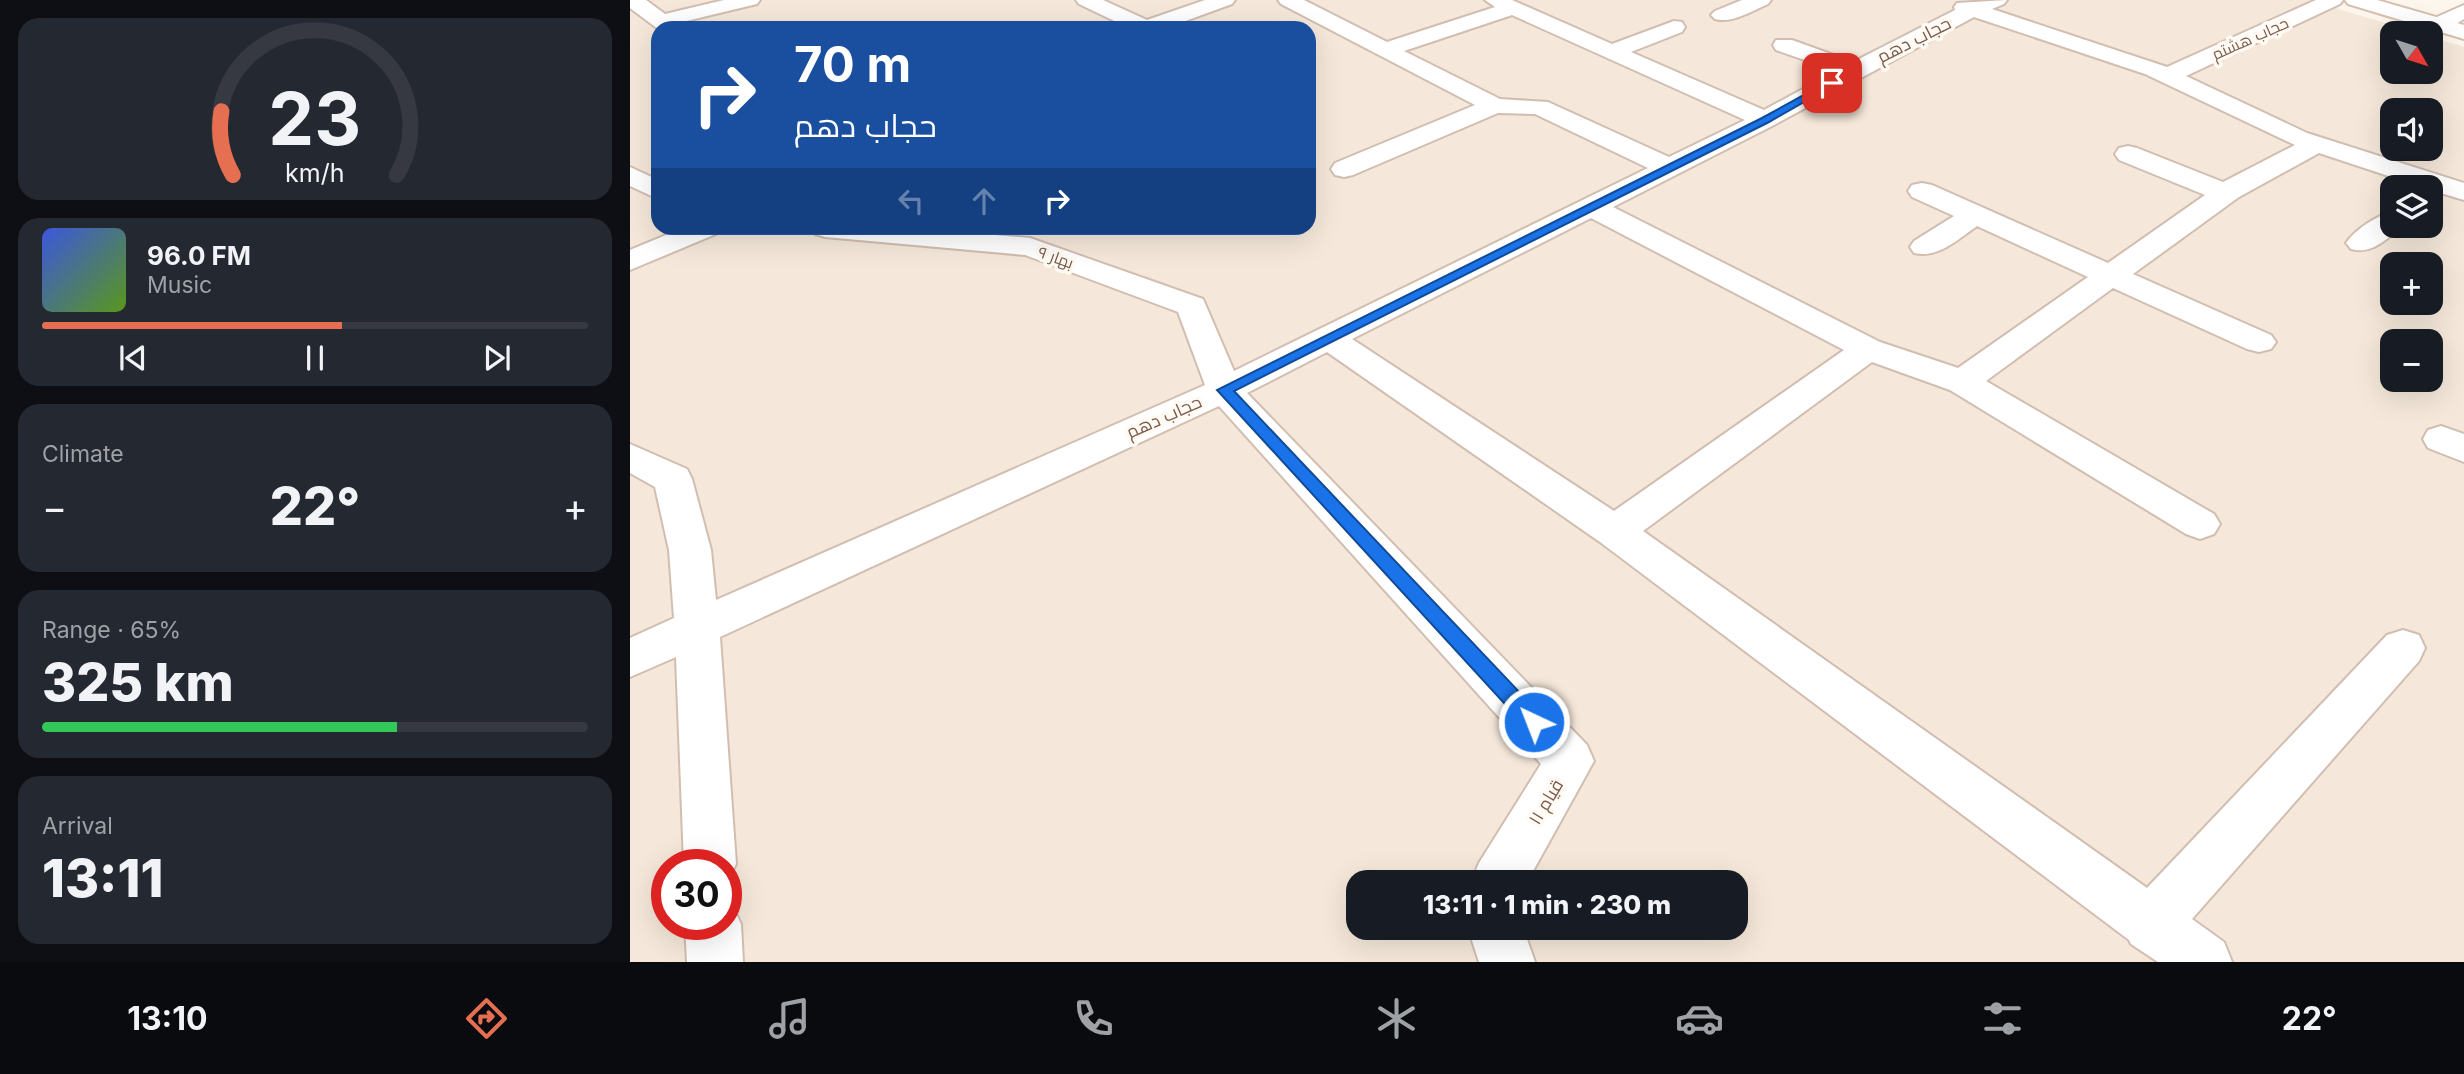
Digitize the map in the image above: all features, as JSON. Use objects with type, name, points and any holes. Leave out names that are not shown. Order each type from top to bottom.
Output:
[{"type":"street","points":[[633,0],[662,21]]},
{"type":"street","points":[[676,21],[750,0]]},
{"type":"street","points":[[1086,0],[1130,21]]},
{"type":"street","points":[[1287,0],[1495,106]]},
{"type":"street","points":[[1722,15],[1761,0]]},
{"type":"street","points":[[1938,0],[1985,5],[2166,76],[2298,138],[2446,190]]},
{"type":"street","name":"حجاب هشتم","points":[[2166,76],[2333,0]]},
{"type":"street","points":[[2355,0],[2425,21]]},
{"type":"street","points":[[1164,21],[1219,1]]},
{"type":"street","points":[[1384,50],[1504,4],[1765,120]]},
{"type":"street","name":"حجاب دهم","points":[[630,658],[1224,390],[1765,120],[1855,70],[1985,5]]},
{"type":"street","points":[[2443,22],[2464,11]]},
{"type":"street","points":[[2443,26],[2464,32]]},
{"type":"street","points":[[1316,35],[1340,27]]},
{"type":"street","points":[[1612,52],[1674,27]]},
{"type":"street","points":[[1784,46],[1855,70]]},
{"type":"street","points":[[1344,169],[1495,106],[1539,107],[1670,167]]},
{"type":"street","points":[[2128,154],[2225,193],[2317,144]]},
{"type":"street","points":[[630,176],[651,187]]},
{"type":"street","points":[[1962,382],[2233,188]]},
{"type":"street","points":[[1922,191],[2259,342]]},
{"type":"street","points":[[1592,207],[1868,349],[1962,382],[2200,524]]},
{"type":"street","points":[[1926,247],[1973,216]]},
{"type":"street","points":[[2361,243],[2380,230]]},
{"type":"street","points":[[630,261],[690,235]]},
{"type":"street","name":"بهار ۹","points":[[898,235],[1030,247],[1192,306],[1224,390]]},
{"type":"street","points":[[956,242],[974,235]]},
{"type":"street","points":[[1328,338],[1614,531],[2204,962]]},
{"type":"street","points":[[1614,531],[1868,349]]},
{"type":"street","name":"قیام ۱۱","points":[[1224,390],[1570,761],[1505,870]]},
{"type":"street","points":[[630,457],[673,479],[690,550],[709,849]]},
{"type":"street","points":[[2150,925],[2403,648]]},
{"type":"street","points":[[714,940],[715,962]]},
{"type":"street","points":[[1500,940],[1507,962]]},
{"type":"shaded area","points":[[630,0],[2309,0],[2380,21],[2380,84],[2443,84],[2443,41],[2464,47],[2464,962],[630,962]]},
{"type":"route","points":[[1534,722],[1224,390],[1765,120],[1832,83]]}]
